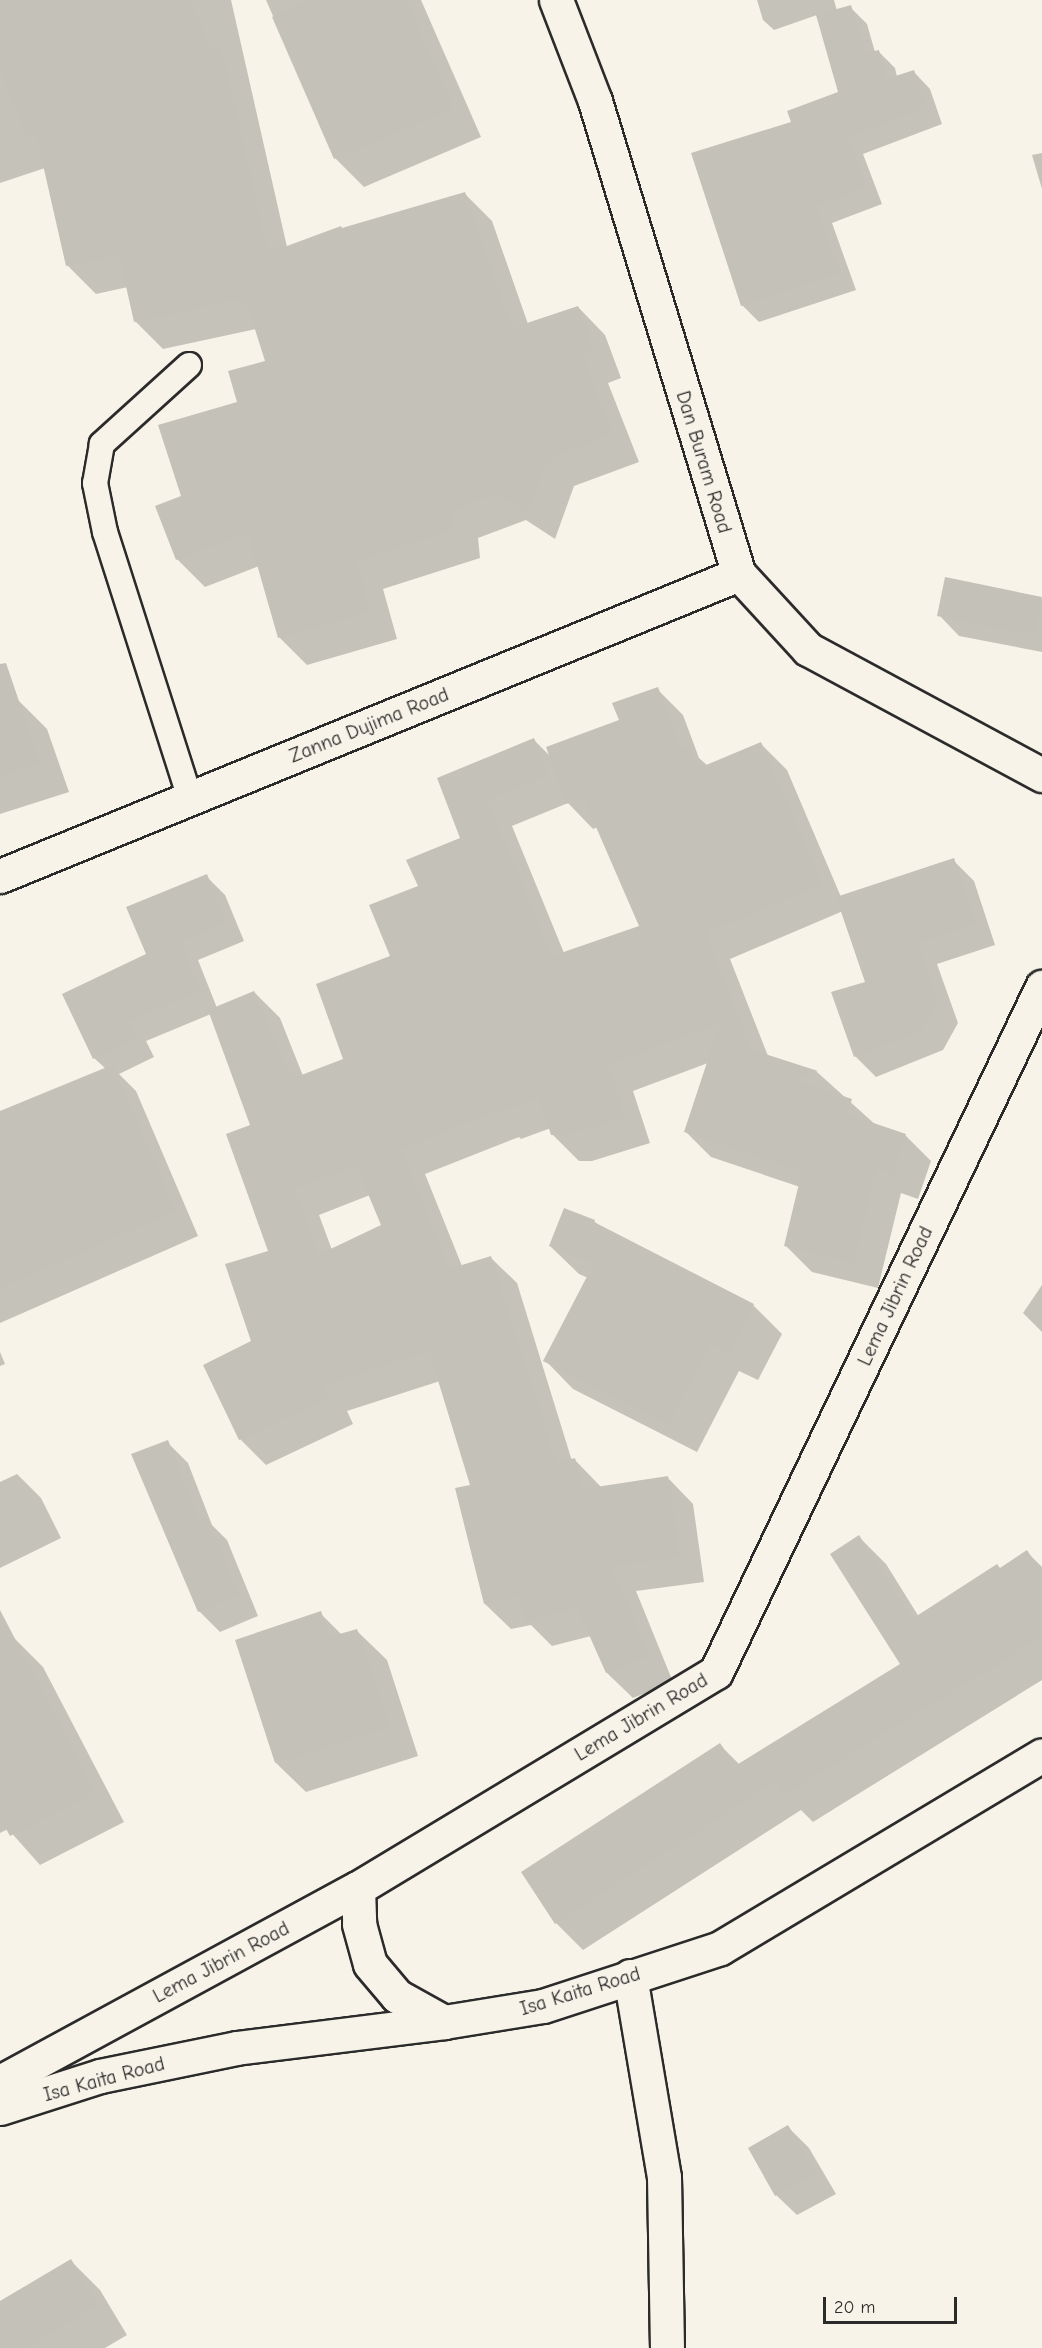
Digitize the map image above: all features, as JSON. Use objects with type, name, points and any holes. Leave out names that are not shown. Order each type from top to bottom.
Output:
[{"type":"street","name":"Dan Buram Road","points":[[556,0],[595,100],[739,574],[808,649],[1042,775]]},
{"type":"street","name":"Zanna Dujima Road","points":[[0,876],[739,574]]},
{"type":"street","name":"Lema Jibrin Road","points":[[0,2082],[358,1888],[716,1672],[1042,987]]},
{"type":"street","name":"Isa Kaita Road","points":[[0,2108],[100,2076],[236,2048],[444,2022],[543,2006],[720,1948],[1042,1755]]},
{"type":"street","points":[[358,1888],[359,1924],[370,1964],[397,1996],[444,2022]]},
{"type":"street","points":[[630,1976],[664,2177],[667,2348]]},
{"type":"lane","points":[[189,365],[102,444],[95,483],[105,532],[190,799]]},
{"type":"building","points":[[0,0],[190,0],[210,48],[221,46],[268,253],[341,226],[342,228],[465,192],[512,328],[578,306],[594,351],[582,355],[612,434],[547,459],[527,513],[497,493],[451,511],[453,530],[356,561],[370,612],[278,638],[248,533],[176,560],[155,506],[181,496],[158,425],[237,402],[228,371],[265,361],[245,298],[134,322],[119,255],[66,266],[36,134],[26,138],[0,65]]},
{"type":"building","points":[[311,0],[406,0],[453,108],[334,159],[272,17]]},
{"type":"building","points":[[851,5],[865,53],[879,50],[886,79],[914,70],[926,107],[847,137],[866,187],[816,206],[840,273],[741,306],[691,153],[791,122],[787,111],[838,92],[816,15]]},
{"type":"building","points":[[945,577],[1042,597],[1035,635],[937,616]]},
{"type":"building","points":[[6,663],[40,763],[0,775],[0,664]]},
{"type":"building","points":[[658,687],[681,749],[689,745],[699,768],[761,742],[822,884],[706,933],[750,1049],[818,1071],[794,1080],[852,1099],[847,1114],[906,1134],[892,1174],[876,1168],[853,1263],[784,1246],[802,1171],[684,1132],[720,1023],[608,1065],[625,1117],[566,1135],[551,1135],[539,1098],[494,1114],[494,1112],[401,1149],[449,1269],[491,1256],[556,1463],[575,1458],[583,1489],[668,1476],[679,1557],[611,1566],[649,1656],[606,1673],[577,1608],[525,1621],[519,1596],[484,1604],[455,1488],[470,1485],[429,1351],[322,1385],[329,1398],[239,1440],[203,1365],[251,1341],[225,1264],[268,1251],[226,1134],[250,1125],[208,1010],[254,991],[291,1079],[343,1059],[316,984],[390,956],[369,905],[418,886],[406,860],[460,838],[437,778],[534,738],[548,775],[487,800],[552,956],[639,926],[583,797],[566,804],[546,747],[619,720],[612,703]],"holes":[[[356,1165],[381,1225],[318,1255],[294,1189]]]},
{"type":"building","points":[[954,858],[976,924],[917,943],[938,1001],[922,1030],[854,1057],[831,992],[865,982],[836,897]]},
{"type":"building","points":[[207,874],[226,922],[180,941],[200,991],[128,1021],[136,1038],[93,1059],[62,994],[146,954],[126,907]]},
{"type":"building","points":[[112,1065],[175,1211],[0,1288],[0,1111]]},
{"type":"building","points":[[564,1208],[595,1220],[594,1222],[754,1304],[729,1352],[710,1343],[668,1425],[543,1361],[594,1263],[549,1246]]},
{"type":"building","points":[[168,1440],[199,1521],[207,1517],[239,1595],[198,1612],[131,1454]]},
{"type":"building","points":[[859,1535],[912,1619],[997,1564],[1000,1568],[1027,1550],[1042,1574],[1042,1635],[990,1670],[784,1795],[776,1781],[555,1924],[521,1872],[720,1743],[735,1766],[900,1664],[830,1554]]},
{"type":"building","points":[[0,1610],[95,1792],[10,1836],[0,1818]]},
{"type":"building","points":[[321,1611],[329,1637],[357,1629],[390,1727],[275,1763],[235,1640]]},
{"type":"building","points":[[788,2125],[816,2173],[775,2196],[748,2148]]},
{"type":"building","points":[[71,2259],[98,2305],[26,2348],[0,2348],[0,2301]]}]
